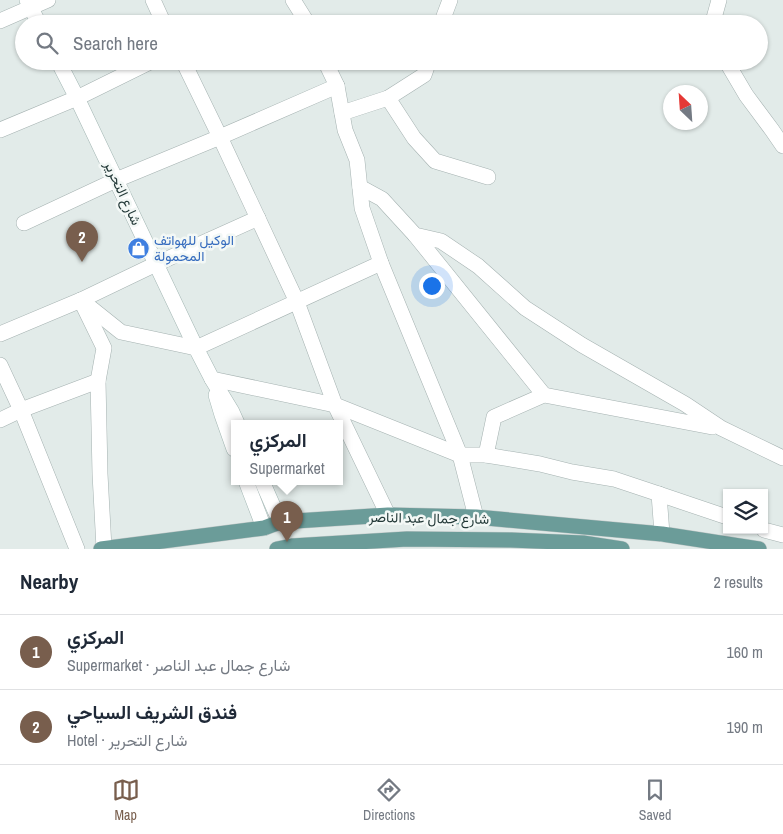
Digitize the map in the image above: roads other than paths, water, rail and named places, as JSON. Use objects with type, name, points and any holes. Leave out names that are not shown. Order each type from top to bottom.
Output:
[{"type":"main road","name":"شارع جمال عبد الناصر","points":[[102,549],[264,528],[280,522],[388,515],[476,517],[662,534],[758,549]]},
{"type":"main road","name":"شارع جمال عبد الناصر","points":[[277,549],[407,539],[622,549]]},
{"type":"street","points":[[0,21],[29,4],[48,0]]},
{"type":"street","points":[[153,0],[160,15]]},
{"type":"street","points":[[293,0],[302,15]]},
{"type":"street","points":[[445,15],[450,0]]},
{"type":"street","points":[[715,15],[718,0]]},
{"type":"street","name":"شارع التحرير","points":[[63,70],[196,348],[236,420]]},
{"type":"street","points":[[0,130],[77,98],[134,70]]},
{"type":"street","points":[[187,70],[297,302],[342,420]]},
{"type":"street","points":[[330,70],[336,86],[345,130],[357,160],[362,208],[381,263],[460,455],[476,517]]},
{"type":"street","points":[[342,113],[388,98],[424,75],[426,70]]},
{"type":"street","points":[[731,70],[746,95],[783,146]]},
{"type":"street","points":[[24,223],[116,180],[336,86]]},
{"type":"street","points":[[388,98],[414,138],[436,161],[488,177]]},
{"type":"street","points":[[360,187],[382,199],[415,235],[544,395]]},
{"type":"street","points":[[0,334],[81,300],[258,218]]},
{"type":"street","points":[[415,235],[441,241],[478,266],[525,308],[582,345],[685,404],[721,428],[783,458]]},
{"type":"street","points":[[81,300],[121,332],[196,348],[381,263]]},
{"type":"street","points":[[81,300],[104,348],[98,381],[102,549]]},
{"type":"street","points":[[0,365],[77,549]]},
{"type":"street","points":[[212,379],[335,405],[460,455],[486,455],[540,464],[572,472],[614,478],[723,516]]},
{"type":"street","name":"شارع التحرير","points":[[212,379],[231,440]]},
{"type":"street","points":[[0,420],[20,410],[98,381]]},
{"type":"street","points":[[486,455],[494,417],[544,395],[721,428]]},
{"type":"street","points":[[343,422],[388,515]]},
{"type":"street","points":[[248,485],[264,528]]},
{"type":"street","points":[[264,485],[280,522]]},
{"type":"street","points":[[659,494],[662,534]]},
{"type":"street","points":[[768,531],[783,535]]},
{"type":"place","name":"الوكيل للهواتف المحمولة","points":[[138,248]]},
{"type":"place","name":"فندق الشريف السياحي","points":[[82,262]]},
{"type":"place","name":"المركزي","points":[[287,542]]}]
